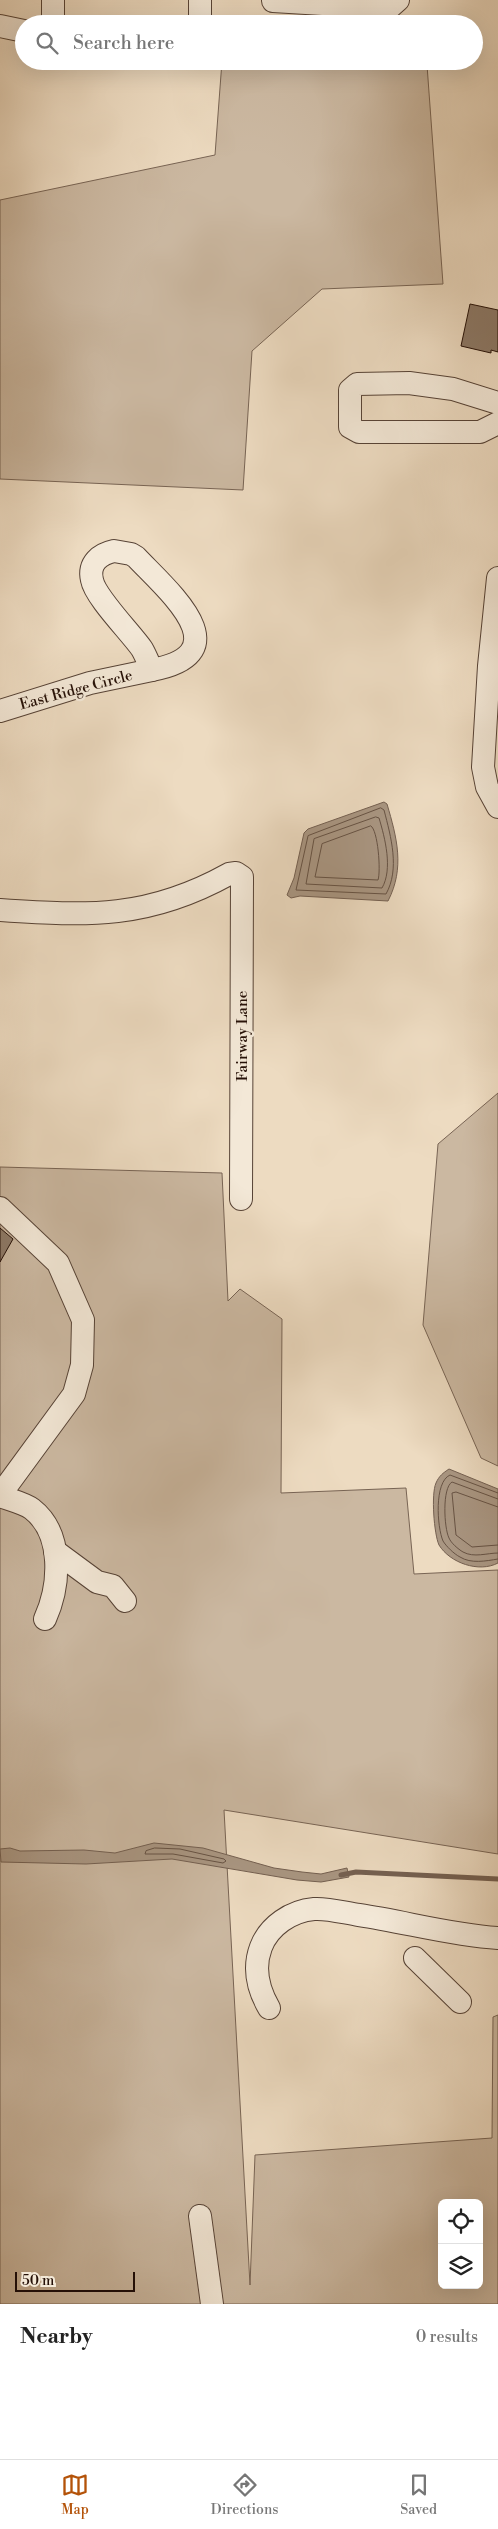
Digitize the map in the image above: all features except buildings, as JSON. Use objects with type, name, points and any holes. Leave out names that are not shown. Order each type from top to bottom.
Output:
[{"type":"street","points":[[53,0],[53,15]]},
{"type":"street","points":[[200,0],[200,15]]},
{"type":"street","points":[[273,0],[389,8],[398,0]]},
{"type":"street","points":[[0,26],[15,29]]},
{"type":"street","points":[[498,403],[453,389],[409,383],[357,384],[350,390],[350,427],[359,432],[480,432],[498,424]]},
{"type":"street","name":"East Ridge Circle","points":[[0,711],[90,683],[173,666],[188,655],[194,638],[189,614],[132,554],[114,550],[102,554],[95,561],[92,570],[93,584],[143,650],[152,670]]},
{"type":"street","points":[[498,580],[483,767],[487,787],[498,807]]},
{"type":"street","name":"Fairway Lane","points":[[0,910],[97,914],[122,912],[158,904],[191,893],[229,874],[238,874],[242,878],[241,1199]]},
{"type":"street","points":[[0,1208],[58,1263],[83,1320],[82,1366],[74,1394],[0,1495],[30,1508],[43,1519],[52,1536],[56,1551],[54,1594],[45,1619]]},
{"type":"street","points":[[0,1504],[0,1518]]},
{"type":"street","points":[[56,1551],[97,1582],[114,1586],[125,1600]]},
{"type":"street","points":[[269,2008],[260,1993],[256,1958],[265,1936],[280,1921],[300,1912],[314,1909],[338,1912],[397,1920],[439,1930],[498,1938]]},
{"type":"street","points":[[415,1958],[460,2002]]},
{"type":"street","points":[[200,2216],[212,2304]]},
{"type":"shaded area","points":[[221,70],[427,70],[443,284],[322,289],[252,351],[243,490],[0,479],[0,200],[215,155]]},
{"type":"shaded area","points":[[498,1093],[498,1466],[481,1458],[423,1325],[438,1144]]},
{"type":"shaded area","points":[[0,1167],[222,1173],[228,1301],[240,1289],[282,1319],[281,1493],[406,1488],[414,1574],[498,1570],[498,1854],[224,1810],[250,2285],[255,2155],[492,2138],[493,2017],[498,2015],[498,2304],[0,2304]]},
{"type":"water","points":[[384,802],[387,804],[391,817],[398,853],[396,877],[388,901],[300,896],[291,898],[287,895],[294,878],[304,833],[308,829]]},
{"type":"water","points":[[449,1469],[498,1489],[498,1563],[482,1567],[466,1565],[450,1557],[439,1545],[434,1514],[434,1488],[443,1473]]},
{"type":"water","points":[[154,1843],[203,1848],[274,1868],[302,1872],[321,1874],[347,1868],[349,1877],[321,1882],[297,1880],[172,1859],[86,1864],[1,1862],[0,1849],[10,1848],[20,1851],[84,1850],[115,1853]]},
{"type":"waterway","points":[[341,1875],[356,1872],[498,1879]]}]
